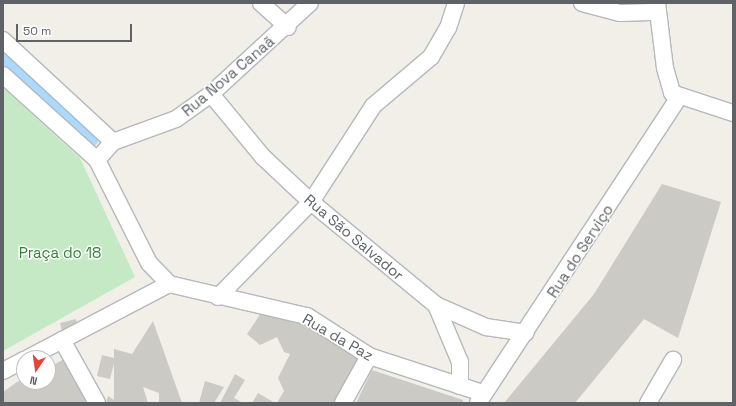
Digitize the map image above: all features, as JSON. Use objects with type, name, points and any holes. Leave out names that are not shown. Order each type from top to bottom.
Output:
[{"type":"street","points":[[261,3],[288,27]]},
{"type":"street","name":"Rua Nova Canaã","points":[[113,142],[164,125],[211,94],[288,27],[310,3]]},
{"type":"street","points":[[218,297],[311,202],[373,106],[432,57],[448,28],[456,3]]},
{"type":"street","points":[[582,3],[620,14],[658,7],[665,68],[677,96],[733,113]]},
{"type":"street","points":[[3,40],[113,142],[97,160]]},
{"type":"street","points":[[3,74],[97,160],[149,263],[169,284],[43,350]]},
{"type":"street","name":"Rua São Salvador","points":[[211,94],[263,157],[311,202],[436,305],[486,327],[526,333]]},
{"type":"street","name":"Rua do Serviço","points":[[480,398],[526,333],[677,96]]},
{"type":"street","name":"Rua da Paz","points":[[169,284],[218,297],[307,316],[369,356],[460,386],[480,398]]},
{"type":"street","points":[[436,305],[460,362],[460,386]]},
{"type":"street","points":[[62,340],[97,403]]},
{"type":"street","points":[[343,403],[369,356]]},
{"type":"street","points":[[648,403],[673,360]]},
{"type":"street","points":[[3,371],[16,364]]},
{"type":"green space","name":"Praça do 18","points":[[3,88],[80,158],[135,277],[3,351]]},
{"type":"building","points":[[662,184],[721,202],[678,338],[644,319],[575,403],[504,403],[594,294]]},
{"type":"building","points":[[263,310],[296,318],[360,360],[334,403],[277,403],[284,391],[278,378],[290,354],[284,352],[277,337],[260,345],[247,334]]},
{"type":"building","points":[[76,319],[79,332],[63,336],[60,323]]},
{"type":"building","points":[[153,321],[182,403],[159,403],[159,393],[143,387],[148,403],[106,403],[108,396],[114,400],[114,363],[110,379],[97,376],[102,355],[114,358],[114,349],[132,354]]},
{"type":"building","points":[[66,358],[86,403],[3,403],[3,392],[16,383],[16,390],[56,390],[56,364]]},
{"type":"building","points":[[372,370],[463,400],[463,403],[356,403]]},
{"type":"building","points":[[235,374],[245,380],[234,398],[243,403],[220,403]]},
{"type":"building","points":[[205,381],[224,387],[214,403],[199,403]]},
{"type":"building","points":[[258,393],[275,403],[252,403]]},
{"type":"waterway","points":[[3,57],[91,139]]}]
